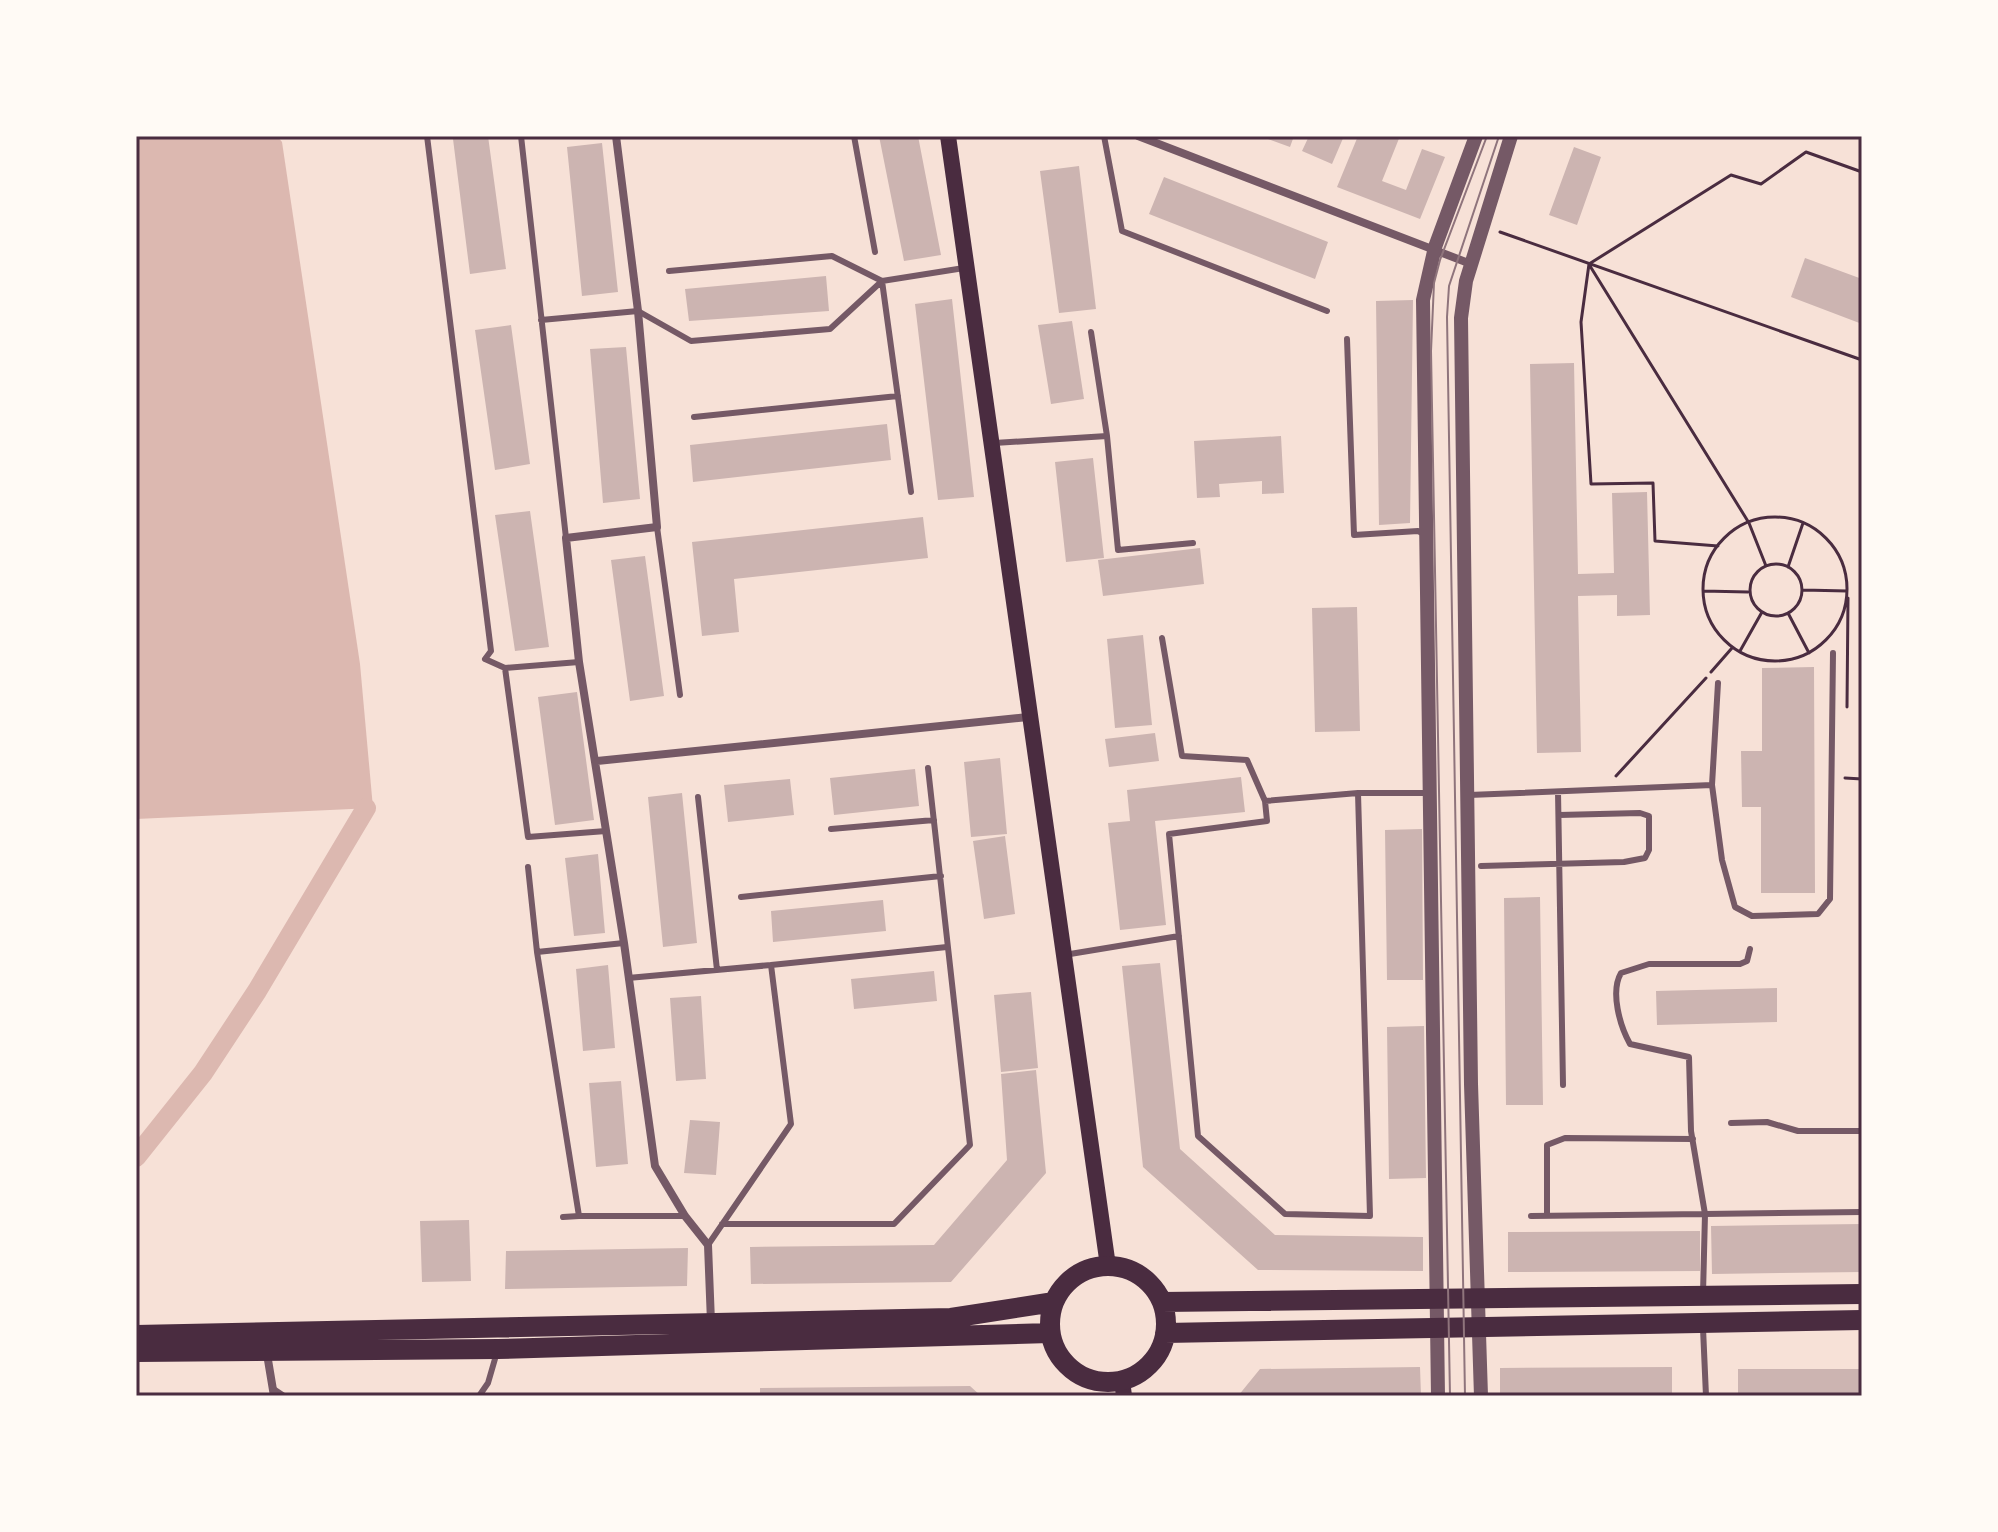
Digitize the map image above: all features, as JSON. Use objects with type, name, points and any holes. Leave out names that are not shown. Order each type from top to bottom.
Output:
[{"type":"main road","points":[[948,136],[1108,1266]]},
{"type":"main road","points":[[1108,1266],[1140,1276],[1162,1302],[1165,1333],[1151,1363],[1123,1388],[1076,1372],[1057,1351],[1050,1333],[1054,1302],[1067,1283],[1086,1270],[1108,1266]]},
{"type":"main road","points":[[1162,1302],[1862,1294]]},
{"type":"main road","points":[[136,1335],[951,1318],[1054,1302]]},
{"type":"main road","points":[[1165,1333],[1862,1320]]},
{"type":"main road","points":[[136,1352],[498,1349],[1050,1333]]},
{"type":"street","points":[[616,136],[638,311],[657,527],[566,538],[579,662],[597,761],[655,1166],[685,1216],[708,1245],[711,1323]]},
{"type":"street","points":[[1138,136],[1435,247],[1471,264]]},
{"type":"street","points":[[1438,1396],[1423,300],[1435,247],[1476,136]]},
{"type":"street","points":[[1481,1396],[1471,1084],[1461,318],[1481,225],[1511,136]]},
{"type":"street","points":[[597,761],[1028,717]]},
{"type":"street","points":[[266,1352],[274,1393]]},
{"type":"lane","points":[[427,136],[491,651],[485,659],[505,668],[579,662]]},
{"type":"lane","points":[[521,136],[566,538]]},
{"type":"lane","points":[[854,136],[875,252]]},
{"type":"lane","points":[[1104,136],[1122,231],[1327,311]]},
{"type":"lane","points":[[669,271],[832,256],[882,281]]},
{"type":"lane","points":[[541,320],[638,311],[691,341],[830,329],[882,281],[967,267]]},
{"type":"lane","points":[[882,281],[911,492]]},
{"type":"lane","points":[[1091,332],[1107,436],[1118,550],[1193,543]]},
{"type":"lane","points":[[1347,339],[1354,535],[1418,531],[1424,534]]},
{"type":"lane","points":[[694,417],[898,396]]},
{"type":"lane","points":[[991,444],[1107,436]]},
{"type":"lane","points":[[657,527],[680,695]]},
{"type":"lane","points":[[1162,638],[1182,756],[1247,760],[1265,801],[1267,821],[1169,834],[1198,1136],[1285,1214],[1370,1216],[1358,793]]},
{"type":"lane","points":[[1718,683],[1712,785],[1722,860],[1735,907],[1752,916],[1818,914],[1830,899],[1833,653]]},
{"type":"lane","points":[[505,668],[528,837],[606,831]]},
{"type":"lane","points":[[722,1224],[894,1224],[970,1145],[928,768]]},
{"type":"lane","points":[[1469,795],[1712,785]]},
{"type":"lane","points":[[1558,792],[1563,1085]]},
{"type":"lane","points":[[1265,801],[1358,793],[1428,793]]},
{"type":"lane","points":[[698,797],[717,970]]},
{"type":"lane","points":[[1481,866],[1645,858],[1649,850],[1649,816],[1640,813],[1559,815]]},
{"type":"lane","points":[[831,829],[934,820]]},
{"type":"lane","points":[[528,867],[537,952],[579,1216]]},
{"type":"lane","points":[[741,897],[941,876]]},
{"type":"lane","points":[[1062,956],[1179,936]]},
{"type":"lane","points":[[537,952],[624,943]]},
{"type":"lane","points":[[628,978],[947,947]]},
{"type":"lane","points":[[1703,1297],[1705,1214],[1693,1139],[1689,1057],[1630,1044],[1620,1026],[1616,980],[1621,973],[1649,964],[1740,964],[1747,961],[1750,949]]},
{"type":"lane","points":[[708,1245],[791,1124],[771,965]]},
{"type":"lane","points":[[1731,1123],[1767,1122],[1798,1131],[1862,1131]]},
{"type":"lane","points":[[1547,1216],[1547,1145],[1565,1138],[1693,1139]]},
{"type":"lane","points":[[1531,1216],[1862,1212]]},
{"type":"lane","points":[[563,1217],[685,1216]]},
{"type":"lane","points":[[1703,1324],[1706,1396]]},
{"type":"lane","points":[[479,1396],[488,1383],[498,1349]]},
{"type":"lane","points":[[274,1393],[284,1396]]},
{"type":"path","points":[[1589,264],[1731,175],[1761,184],[1806,152],[1862,172]]},
{"type":"path","points":[[1481,225],[1862,360]]},
{"type":"path","points":[[1589,264],[1749,523],[1766,566]]},
{"type":"path","points":[[1589,264],[1581,322],[1591,484],[1653,483],[1655,541],[1718,546]]},
{"type":"path","points":[[1775,518],[1803,523],[1827,539],[1835,550],[1847,583],[1839,623],[1809,653],[1780,661],[1763,660],[1740,652],[1711,623],[1703,591],[1708,564],[1718,546],[1732,532],[1749,523],[1775,518]]},
{"type":"path","points":[[1788,567],[1803,523]]},
{"type":"path","points":[[1766,566],[1788,567],[1799,577],[1803,590],[1801,601],[1788,613],[1777,617],[1762,612],[1749,592],[1753,578],[1766,566]]},
{"type":"path","points":[[1703,591],[1749,592]]},
{"type":"path","points":[[1740,652],[1762,612]]},
{"type":"path","points":[[1788,613],[1809,653]]},
{"type":"path","points":[[1609,790],[1616,776],[1733,647]]},
{"type":"shaded area","points":[[136,136],[277,136],[282,142],[360,664],[373,808],[136,819]]},
{"type":"building","points":[[488,136],[506,269],[470,274],[453,139]]},
{"type":"building","points":[[879,136],[918,136],[941,255],[904,261]]},
{"type":"building","points":[[1260,136],[1294,136],[1290,147]]},
{"type":"building","points":[[1309,136],[1344,136],[1332,164],[1302,151]]},
{"type":"building","points":[[1358,136],[1400,136],[1382,181],[1406,190],[1422,149],[1445,157],[1420,219],[1337,187]]},
{"type":"building","points":[[602,143],[618,292],[582,296],[567,147]]},
{"type":"building","points":[[1574,147],[1601,157],[1577,225],[1549,215]]},
{"type":"building","points":[[1079,166],[1096,309],[1059,313],[1040,171]]},
{"type":"building","points":[[1164,177],[1328,242],[1315,279],[1149,214]]},
{"type":"building","points":[[1805,258],[1862,279],[1862,324],[1791,297]]},
{"type":"building","points":[[826,276],[829,311],[689,321],[685,289]]},
{"type":"building","points":[[952,299],[974,497],[938,500],[915,304]]},
{"type":"building","points":[[1413,300],[1410,523],[1379,525],[1376,301]]},
{"type":"building","points":[[1072,321],[1084,399],[1051,404],[1038,325]]},
{"type":"building","points":[[511,325],[530,464],[495,470],[475,330]]},
{"type":"building","points":[[626,347],[640,499],[603,503],[590,349]]},
{"type":"building","points":[[1574,363],[1578,574],[1614,573],[1612,493],[1647,492],[1650,615],[1617,616],[1617,595],[1578,596],[1581,752],[1537,753],[1530,364]]},
{"type":"building","points":[[887,424],[891,460],[693,482],[690,445]]},
{"type":"building","points":[[1281,436],[1284,493],[1262,494],[1262,481],[1219,484],[1220,497],[1197,498],[1194,441]]},
{"type":"building","points":[[1093,458],[1104,558],[1066,562],[1055,462]]},
{"type":"building","points":[[530,511],[549,647],[515,651],[495,515]]},
{"type":"building","points":[[923,517],[928,558],[734,579],[739,632],[702,636],[692,542]]},
{"type":"building","points":[[1200,548],[1204,584],[1103,596],[1098,560]]},
{"type":"building","points":[[645,556],[664,696],[630,701],[611,560]]},
{"type":"building","points":[[1357,607],[1360,731],[1315,732],[1312,608]]},
{"type":"building","points":[[1143,635],[1152,725],[1115,728],[1107,639]]},
{"type":"building","points":[[1814,667],[1815,893],[1761,893],[1761,807],[1742,807],[1741,751],[1762,751],[1762,668]]},
{"type":"building","points":[[577,692],[594,820],[555,825],[538,697]]},
{"type":"building","points":[[1155,733],[1159,761],[1109,767],[1105,739]]},
{"type":"building","points":[[1000,758],[1007,834],[971,837],[964,762]]},
{"type":"building","points":[[915,769],[919,806],[834,815],[830,778]]},
{"type":"building","points":[[1241,777],[1245,812],[1155,821],[1166,925],[1120,930],[1108,823],[1130,821],[1127,790]]},
{"type":"building","points":[[790,779],[794,815],[728,822],[724,785]]},
{"type":"building","points":[[682,793],[697,943],[663,947],[648,797]]},
{"type":"building","points":[[1422,829],[1423,980],[1387,980],[1385,830]]},
{"type":"building","points":[[1005,836],[1015,914],[984,919],[973,841]]},
{"type":"building","points":[[598,854],[605,933],[574,936],[565,858]]},
{"type":"building","points":[[1540,897],[1543,1105],[1506,1105],[1504,898]]},
{"type":"building","points":[[883,900],[886,931],[773,942],[771,911]]},
{"type":"building","points":[[1160,963],[1180,1149],[1275,1235],[1423,1237],[1423,1271],[1258,1270],[1143,1167],[1122,966]]},
{"type":"building","points":[[608,965],[615,1048],[583,1051],[576,969]]},
{"type":"building","points":[[934,971],[937,1001],[854,1009],[851,979]]},
{"type":"building","points":[[1777,988],[1777,1022],[1657,1025],[1656,991]]},
{"type":"building","points":[[1031,992],[1038,1068],[1001,1072],[994,995]]},
{"type":"building","points":[[701,996],[706,1079],[676,1081],[670,998]]},
{"type":"building","points":[[1424,1026],[1426,1178],[1389,1179],[1387,1027]]},
{"type":"building","points":[[1036,1070],[1046,1173],[951,1282],[751,1284],[750,1247],[934,1245],[1007,1160],[1001,1074]]},
{"type":"building","points":[[621,1081],[628,1164],[596,1167],[589,1083]]},
{"type":"building","points":[[690,1120],[720,1122],[716,1175],[684,1173]]},
{"type":"building","points":[[469,1220],[471,1281],[422,1282],[420,1221]]},
{"type":"building","points":[[1862,1224],[1862,1272],[1712,1274],[1711,1226]]},
{"type":"building","points":[[1700,1231],[1700,1271],[1508,1272],[1508,1232]]},
{"type":"building","points":[[688,1248],[687,1286],[505,1289],[506,1251]]},
{"type":"building","points":[[1420,1367],[1421,1396],[1238,1396],[1260,1369]]},
{"type":"building","points":[[1672,1367],[1672,1396],[1500,1396],[1500,1368]]},
{"type":"building","points":[[1738,1369],[1862,1369],[1862,1396],[1738,1396]]},
{"type":"building","points":[[970,1386],[981,1396],[760,1396],[760,1388]]},
{"type":"building","points":[[620,1393],[707,1393],[707,1396],[620,1396]]},
{"type":"waterway","points":[[136,1157],[203,1073],[257,991],[366,808]]},
{"type":"tram line","points":[[1450,1396],[1431,351],[1434,283],[1487,136]]},
{"type":"tram line","points":[[1465,1396],[1447,317],[1449,286],[1499,136]]}]
